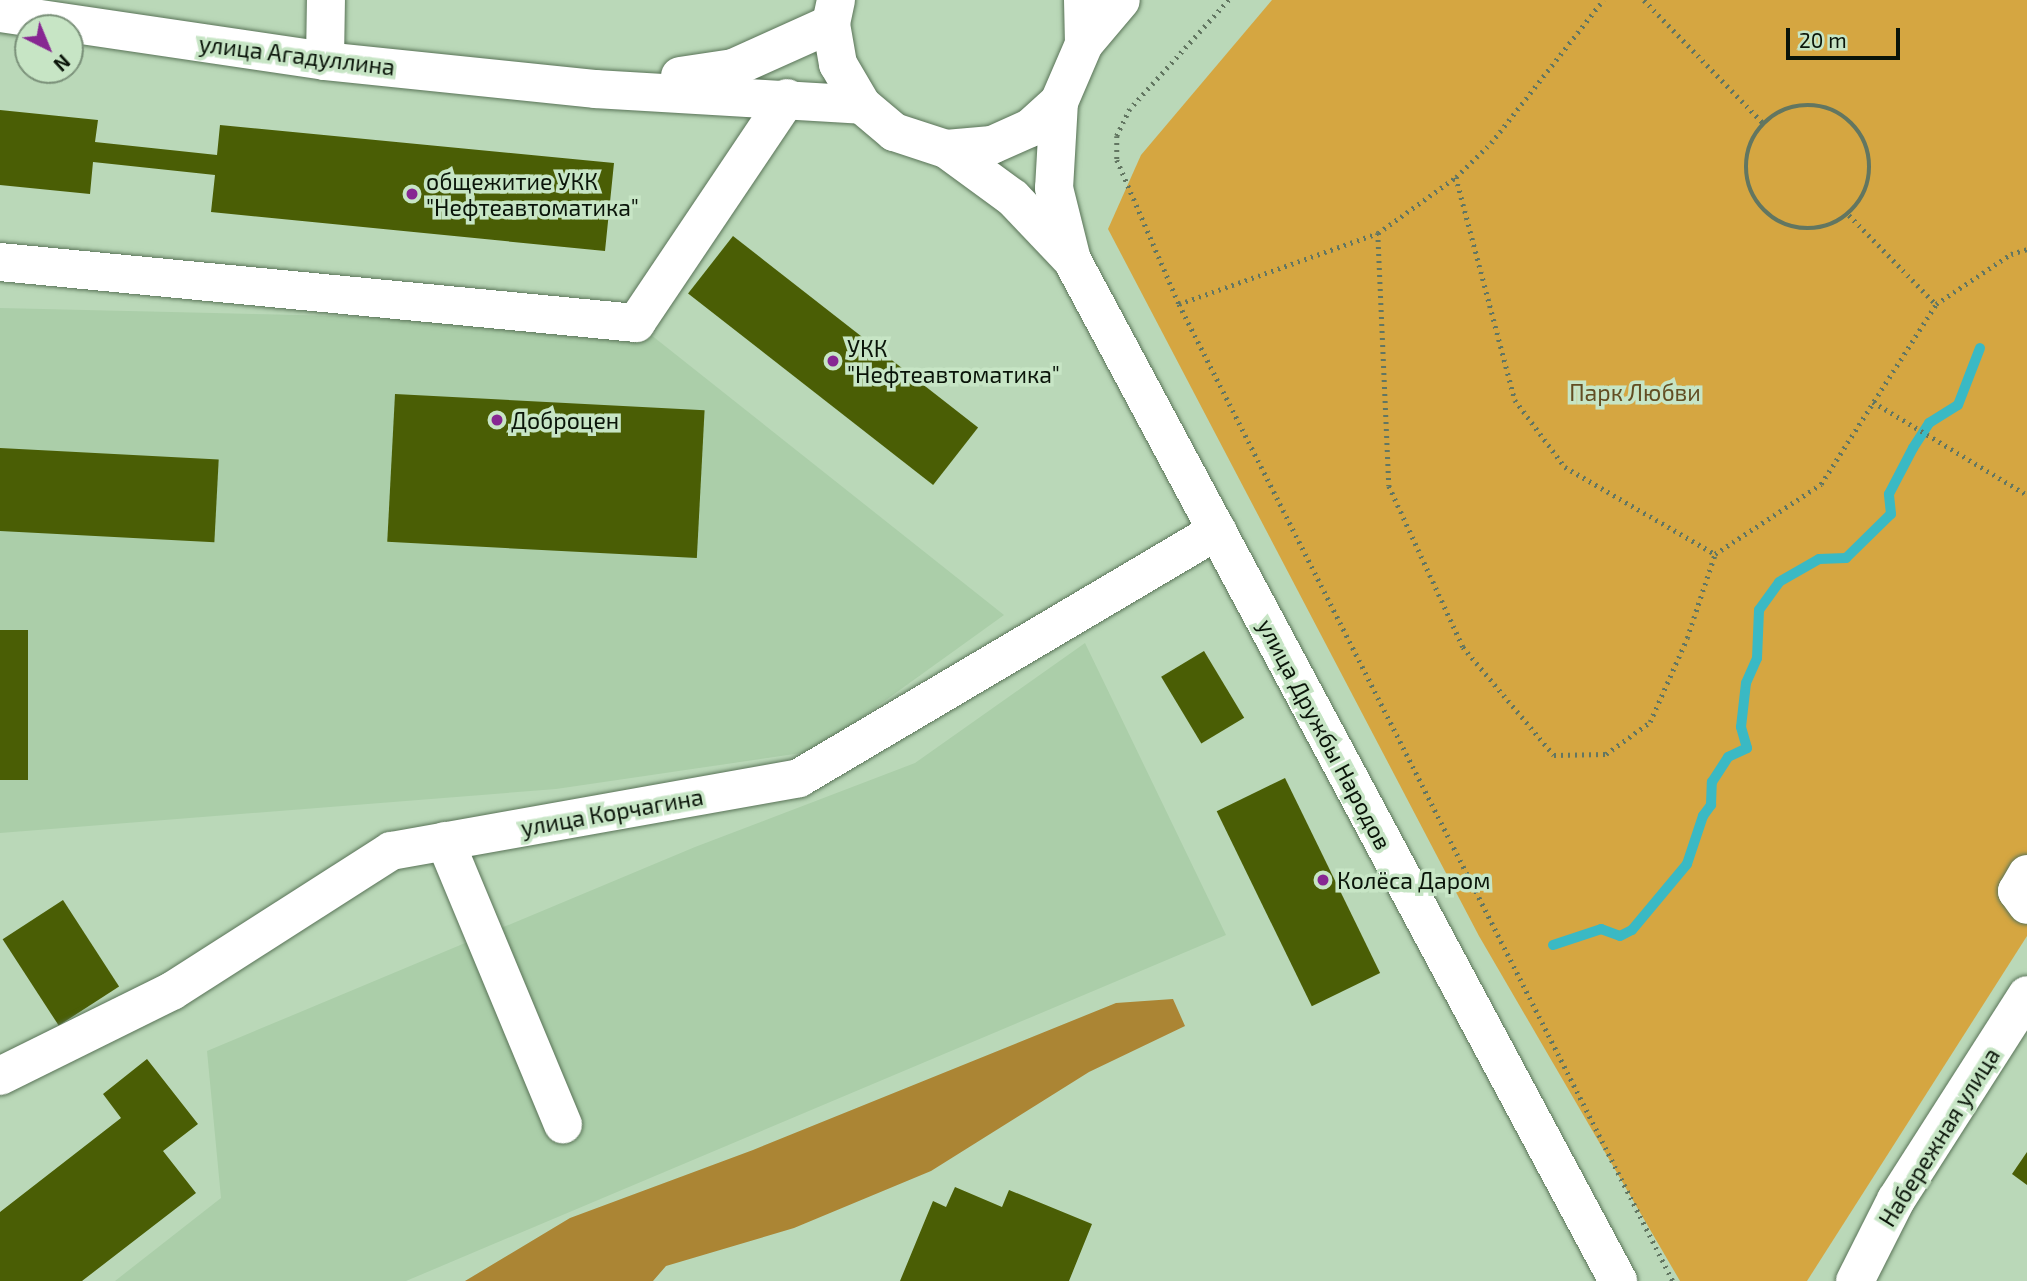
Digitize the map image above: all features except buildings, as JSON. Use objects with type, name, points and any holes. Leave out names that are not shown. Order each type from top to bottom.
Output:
[{"type":"main road","points":[[325,61],[326,0]]},
{"type":"main road","points":[[1083,0],[1084,44]]},
{"type":"main road","points":[[1072,260],[1054,188],[1059,102],[1084,44],[1121,0]]},
{"type":"main road","points":[[595,89],[733,68],[834,12],[838,64],[862,106],[894,132],[946,149],[1013,198],[1072,260]]},
{"type":"main road","name":"улица Агадуллина","points":[[0,13],[325,61],[595,89]]},
{"type":"main road","points":[[595,89],[787,98],[862,106]]},
{"type":"main road","points":[[0,262],[636,323],[787,98]]},
{"type":"main road","points":[[946,149],[992,145],[1030,128],[1059,102]]},
{"type":"main road","name":"улица Дружбы Народов","points":[[1072,260],[1618,1281]]},
{"type":"main road","name":"улица Корчагина","points":[[0,1076],[172,991],[391,851],[799,778],[1217,531]]},
{"type":"main road","points":[[445,842],[563,1124]]},
{"type":"main road","points":[[2027,874],[2017,891],[2027,905]]},
{"type":"main road","name":"Набережная улица","points":[[1855,1281],[1896,1200],[2027,995]]},
{"type":"path","points":[[1229,0],[1130,109],[1117,136],[1116,160],[1179,304],[1673,1281]]},
{"type":"path","points":[[1179,304],[1377,233],[1456,177],[1492,143],[1603,0]]},
{"type":"path","points":[[1644,0],[1763,123]]},
{"type":"path","points":[[1802,104],[1824,105],[1849,118],[1863,135],[1870,155],[1871,177],[1863,198],[1849,215],[1817,229],[1796,228],[1775,220],[1759,205],[1748,186],[1745,164],[1751,141],[1763,123],[1781,110],[1802,104]]},
{"type":"path","points":[[1456,177],[1516,400],[1565,467],[1714,554]]},
{"type":"path","points":[[1849,215],[1936,304]]},
{"type":"path","points":[[1377,233],[1389,486],[1463,647],[1554,755],[1606,754],[1650,722],[1687,638],[1714,554],[1821,484],[1936,304],[2011,254],[2027,249]]},
{"type":"path","points":[[1873,402],[2027,495]]},
{"type":"shaded area","points":[[0,308],[636,323],[1004,615],[815,751],[556,789],[0,833]]},
{"type":"shaded area","points":[[1085,643],[1226,935],[406,1281],[115,1281],[221,1198],[207,1051],[695,847],[915,763]]},
{"type":"shaded area","points":[[1173,999],[1185,1026],[1089,1072],[931,1171],[794,1228],[666,1266],[653,1281],[465,1281],[570,1218],[753,1150],[1116,1003]]},
{"type":"green space","name":"Парк Любви","points":[[1272,0],[2027,0],[2027,936],[1807,1281],[1680,1281],[1479,936],[1108,229],[1141,155]]},
{"type":"waterway","points":[[1553,945],[1601,929],[1620,936],[1632,930],[1687,864],[1703,816],[1711,805],[1712,782],[1728,757],[1747,748],[1741,727],[1746,683],[1757,658],[1759,610],[1779,582],[1819,559],[1846,558],[1891,514],[1889,494],[1913,448],[1929,423],[1958,405],[1980,348]]},
{"type":"place","name":"общежитие УКК \"Нефтеавтоматика\"","points":[[412,194]]},
{"type":"place","name":"УКК \"Нефтеавтоматика\"","points":[[833,361]]},
{"type":"place","name":"Доброцен","points":[[497,420]]},
{"type":"place","name":"Колёса Даром","points":[[1323,880]]}]
